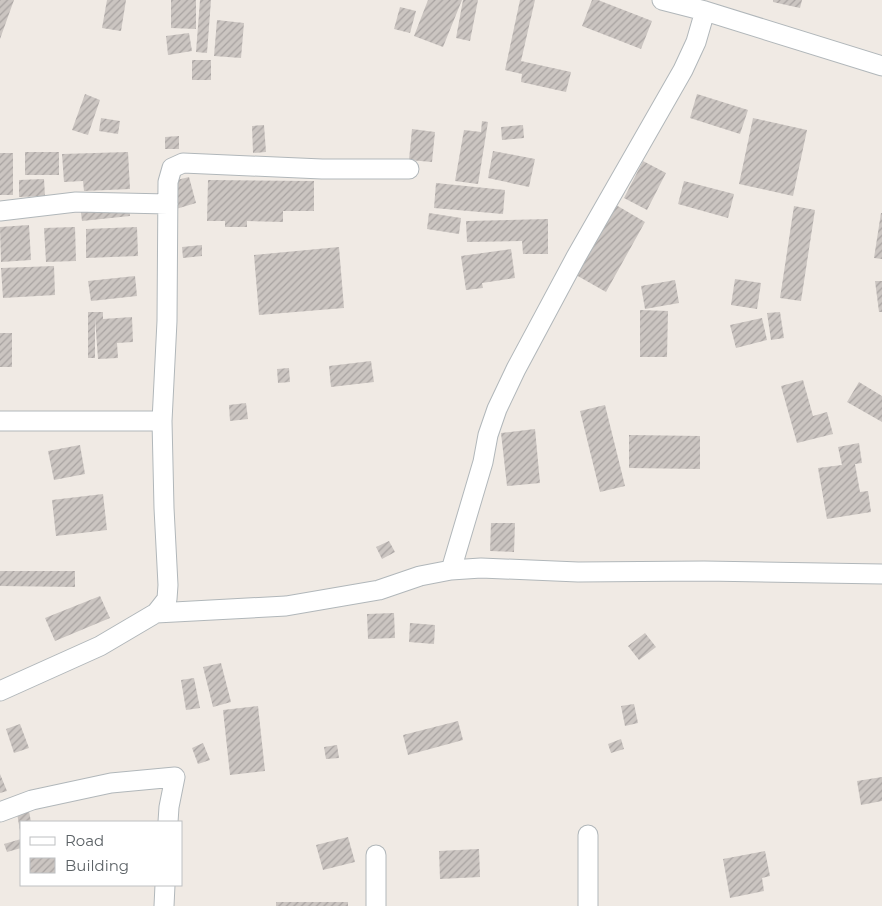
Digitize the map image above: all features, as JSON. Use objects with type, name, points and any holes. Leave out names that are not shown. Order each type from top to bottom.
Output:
[{"type":"street","points":[[662,0],[682,2],[882,66]]},
{"type":"street","points":[[450,570],[497,409],[516,369],[576,257],[683,70],[696,42],[706,11]]},
{"type":"street","points":[[0,691],[100,646],[156,614],[167,599],[162,421],[168,321],[168,182],[172,168],[183,163],[322,169],[409,169]]},
{"type":"street","points":[[0,211],[76,202],[168,204]]},
{"type":"street","points":[[0,421],[162,421]]},
{"type":"street","points":[[156,614],[286,606],[379,590],[420,576],[450,570],[481,568],[578,572],[704,571],[882,574]]},
{"type":"street","points":[[0,812],[32,800],[112,783],[175,776],[168,821]]},
{"type":"street","points":[[588,835],[588,906]]},
{"type":"street","points":[[376,855],[376,906]]},
{"type":"street","points":[[164,906],[165,886]]},
{"type":"building","points":[[0,0],[14,0],[0,39]]},
{"type":"building","points":[[107,0],[126,0],[121,31],[102,28]]},
{"type":"building","points":[[171,0],[196,0],[196,29],[171,28]]},
{"type":"building","points":[[200,0],[211,0],[207,53],[196,52]]},
{"type":"building","points":[[428,0],[462,0],[443,47],[414,36]]},
{"type":"building","points":[[463,0],[478,0],[470,41],[456,38]]},
{"type":"building","points":[[520,0],[535,0],[521,61],[571,72],[566,92],[521,82],[522,74],[505,70]]},
{"type":"building","points":[[592,0],[598,0],[652,21],[641,49],[582,26]]},
{"type":"building","points":[[773,0],[802,0],[800,8],[773,2]]},
{"type":"building","points":[[400,7],[416,11],[410,33],[394,29]]},
{"type":"building","points":[[217,20],[244,23],[241,58],[214,56]]},
{"type":"building","points":[[189,33],[192,51],[168,55],[166,36]]},
{"type":"building","points":[[192,60],[211,60],[211,80],[192,80]]},
{"type":"building","points":[[85,94],[100,100],[88,135],[72,130]]},
{"type":"building","points":[[697,94],[748,110],[740,134],[690,118]]},
{"type":"building","points":[[101,118],[120,121],[118,134],[99,131]]},
{"type":"building","points":[[753,118],[807,130],[793,196],[739,184]]},
{"type":"building","points":[[482,121],[488,122],[478,184],[455,181],[464,130],[481,132]]},
{"type":"building","points":[[264,125],[266,152],[253,153],[252,126]]},
{"type":"building","points":[[523,125],[524,138],[502,140],[501,127]]},
{"type":"building","points":[[412,129],[435,132],[432,162],[409,160]]},
{"type":"building","points":[[179,136],[179,149],[165,149],[165,137]]},
{"type":"building","points":[[493,151],[535,159],[529,187],[488,178]]},
{"type":"building","points":[[25,152],[59,152],[59,175],[25,175]]},
{"type":"building","points":[[128,152],[130,189],[84,191],[83,181],[64,182],[62,154]]},
{"type":"building","points":[[0,153],[13,153],[13,195],[0,195]]},
{"type":"building","points":[[643,161],[666,173],[647,210],[624,198]]},
{"type":"building","points":[[189,177],[196,203],[176,209],[169,182]]},
{"type":"building","points":[[44,179],[45,196],[19,197],[19,180]]},
{"type":"building","points":[[208,180],[314,181],[314,211],[283,211],[283,222],[247,221],[247,227],[225,227],[225,221],[207,221]]},
{"type":"building","points":[[684,181],[734,194],[728,218],[678,204]]},
{"type":"building","points":[[436,183],[505,190],[503,214],[434,208]]},
{"type":"building","points":[[128,200],[130,216],[82,221],[80,205]]},
{"type":"building","points":[[616,205],[645,222],[606,292],[576,275]]},
{"type":"building","points":[[794,206],[815,210],[801,301],[780,298]]},
{"type":"building","points":[[429,213],[461,218],[459,234],[427,229]]},
{"type":"building","points":[[882,213],[882,259],[874,258]]},
{"type":"building","points":[[548,219],[548,254],[523,254],[522,241],[467,242],[466,221]]},
{"type":"building","points":[[29,225],[31,260],[1,262],[0,227]]},
{"type":"building","points":[[75,227],[76,261],[46,262],[44,228]]},
{"type":"building","points":[[137,227],[138,256],[86,258],[86,229]]},
{"type":"building","points":[[202,245],[202,256],[183,258],[182,247]]},
{"type":"building","points":[[339,247],[344,308],[259,315],[254,255]]},
{"type":"building","points":[[511,249],[515,278],[482,283],[483,288],[466,290],[461,256]]},
{"type":"building","points":[[54,266],[55,295],[3,298],[1,268]]},
{"type":"building","points":[[135,276],[137,296],[91,301],[88,281]]},
{"type":"building","points":[[735,279],[761,283],[757,309],[731,305]]},
{"type":"building","points":[[675,280],[679,303],[645,309],[641,286]]},
{"type":"building","points":[[875,281],[882,281],[882,312],[879,312]]},
{"type":"building","points":[[640,310],[668,311],[667,357],[640,357]]},
{"type":"building","points":[[88,312],[103,312],[103,319],[132,317],[133,342],[117,343],[118,358],[98,359],[95,318],[95,358],[88,358]]},
{"type":"building","points":[[780,312],[784,338],[771,340],[767,313]]},
{"type":"building","points":[[762,318],[767,340],[736,348],[730,325]]},
{"type":"building","points":[[0,333],[12,333],[12,367],[0,367]]},
{"type":"building","points":[[371,361],[374,382],[331,387],[329,366]]},
{"type":"building","points":[[289,368],[290,382],[278,383],[277,369]]},
{"type":"building","points":[[803,380],[813,416],[827,412],[833,434],[797,443],[781,386]]},
{"type":"building","points":[[859,382],[882,396],[882,422],[847,402]]},
{"type":"building","points":[[246,403],[248,419],[230,421],[229,405]]},
{"type":"building","points":[[605,405],[625,486],[600,492],[580,411]]},
{"type":"building","points":[[535,429],[540,483],[507,486],[501,433]]},
{"type":"building","points":[[629,435],[700,436],[700,469],[629,468]]},
{"type":"building","points":[[859,443],[862,463],[855,464],[860,492],[868,491],[871,512],[827,519],[818,468],[842,465],[838,447]]},
{"type":"building","points":[[80,445],[85,474],[54,480],[48,451]]},
{"type":"building","points":[[103,494],[107,530],[56,536],[52,500]]},
{"type":"building","points":[[491,523],[515,523],[514,552],[490,551]]},
{"type":"building","points":[[389,541],[395,552],[382,559],[376,547]]},
{"type":"building","points":[[0,571],[75,571],[75,587],[0,586]]},
{"type":"building","points":[[100,596],[110,618],[55,641],[45,618]]},
{"type":"building","points":[[394,613],[395,638],[368,639],[367,614]]},
{"type":"building","points":[[410,623],[435,625],[434,644],[409,642]]},
{"type":"building","points":[[645,633],[656,647],[639,660],[628,646]]},
{"type":"building","points":[[221,663],[231,702],[213,707],[203,667]]},
{"type":"building","points":[[194,678],[200,708],[186,710],[181,680]]},
{"type":"building","points":[[634,704],[638,723],[625,726],[621,706]]},
{"type":"building","points":[[258,706],[265,771],[230,775],[223,710]]},
{"type":"building","points":[[458,721],[463,740],[408,755],[403,735]]},
{"type":"building","points":[[20,724],[29,748],[14,753],[6,729]]},
{"type":"building","points":[[621,739],[624,749],[611,753],[608,744]]},
{"type":"building","points":[[203,743],[210,760],[198,764],[192,748]]},
{"type":"building","points":[[337,745],[339,758],[326,759],[324,747]]},
{"type":"building","points":[[0,774],[7,791],[0,793]]},
{"type":"building","points":[[882,777],[882,801],[861,805],[857,781]]},
{"type":"building","points":[[29,811],[31,821],[20,821],[20,831],[17,813]]},
{"type":"building","points":[[348,837],[355,862],[323,870],[316,845]]},
{"type":"building","points":[[20,839],[20,848],[7,852],[4,844]]},
{"type":"building","points":[[479,849],[480,877],[440,879],[439,851]]},
{"type":"building","points":[[765,851],[770,876],[762,878],[764,891],[730,898],[723,859]]},
{"type":"building","points":[[276,902],[348,902],[348,906],[276,906]]}]
